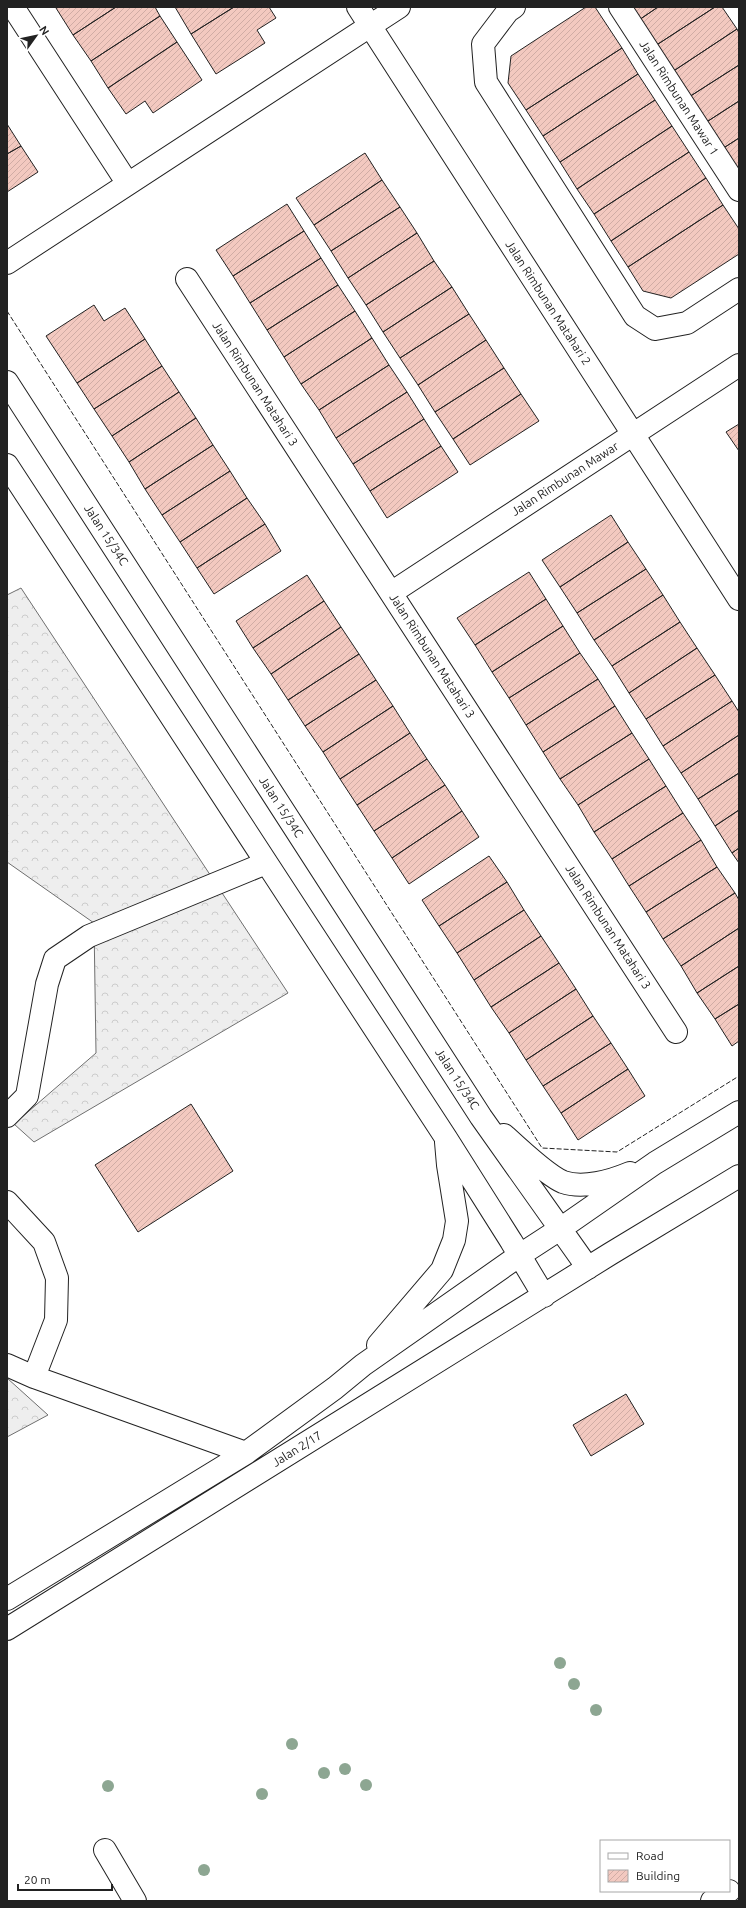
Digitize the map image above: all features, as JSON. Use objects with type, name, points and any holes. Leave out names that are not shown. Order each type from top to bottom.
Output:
[{"type":"street","points":[[13,7],[128,184]]},
{"type":"street","name":"Jalan Rimbunan Matahari 2","points":[[358,7],[632,435],[739,599]]},
{"type":"street","points":[[7,263],[398,7]]},
{"type":"street","points":[[514,7],[508,11],[483,44],[486,82],[635,316],[655,329],[688,323],[739,289]]},
{"type":"street","name":"Jalan Rimbunan Mawar 1","points":[[620,7],[739,190]]},
{"type":"street","name":"Jalan Rimbunan Matahari 3","points":[[187,279],[676,1032]]},
{"type":"street","name":"Jalan Rimbunan Mawar","points":[[391,593],[739,365]]},
{"type":"street","name":"Jalan 15/34C","points":[[7,382],[481,1117],[588,1268]]},
{"type":"street","points":[[7,465],[446,1138],[520,1255],[544,1296]]},
{"type":"street","points":[[7,1116],[27,1096],[47,984],[56,959],[89,936],[266,863]]},
{"type":"street","points":[[363,1365],[655,1163],[739,1112]]},
{"type":"street","points":[[481,1117],[562,1182],[583,1184],[613,1180],[655,1163]]},
{"type":"street","points":[[363,1365],[393,1326],[422,1295],[442,1270],[454,1240],[457,1221],[448,1165],[446,1138]]},
{"type":"street","points":[[588,1268],[739,1176]]},
{"type":"street","points":[[7,1202],[44,1242],[57,1278],[56,1320],[34,1377]]},
{"type":"street","name":"Jalan 2/17","points":[[7,1629],[588,1268]]},
{"type":"street","points":[[7,1365],[34,1377],[246,1453]]},
{"type":"street","name":"Jalan 2/17","points":[[7,1599],[246,1453],[335,1388],[363,1365]]},
{"type":"street","points":[[105,1850],[135,1901]]},
{"type":"street","points":[[730,1890],[739,1885]]},
{"type":"street","points":[[712,1901],[727,1892]]},
{"type":"green space","points":[[21,588],[288,993],[34,1142],[14,1124],[96,1053],[94,923],[7,862],[7,595]]},
{"type":"green space","points":[[7,1378],[48,1415],[7,1437]]},
{"type":"building","points":[[116,7],[73,35],[56,8]]},
{"type":"building","points":[[116,7],[155,7],[160,16],[91,61],[73,35]]},
{"type":"building","points":[[175,7],[234,7],[191,34]]},
{"type":"building","points":[[234,7],[269,7],[276,18],[257,30],[265,43],[216,74],[191,34]]},
{"type":"building","points":[[586,7],[595,7],[622,48],[526,110],[508,83],[511,56]]},
{"type":"building","points":[[631,7],[658,7],[639,20]]},
{"type":"building","points":[[658,7],[715,7],[655,46],[639,20]]},
{"type":"building","points":[[715,7],[722,7],[737,29],[672,72],[655,46]]},
{"type":"building","points":[[160,16],[177,42],[108,88],[91,61]]},
{"type":"building","points":[[737,29],[739,33],[739,65],[689,97],[672,72]]},
{"type":"building","points":[[177,42],[202,80],[153,113],[145,101],[126,114],[108,88]]},
{"type":"building","points":[[622,48],[638,74],[543,136],[526,110]]},
{"type":"building","points":[[739,65],[739,101],[705,123],[689,97]]},
{"type":"building","points":[[638,74],[655,100],[560,162],[543,136]]},
{"type":"building","points":[[655,100],[672,126],[577,189],[560,162]]},
{"type":"building","points":[[739,101],[739,138],[722,149],[705,123]]},
{"type":"building","points":[[7,124],[21,146],[7,154]]},
{"type":"building","points":[[672,126],[689,152],[594,214],[577,189]]},
{"type":"building","points":[[739,138],[739,175],[722,149]]},
{"type":"building","points":[[21,146],[38,172],[7,192],[7,154]]},
{"type":"building","points":[[689,152],[706,178],[611,241],[594,214]]},
{"type":"building","points":[[365,153],[382,180],[314,225],[296,198]]},
{"type":"building","points":[[706,178],[723,205],[628,267],[611,241]]},
{"type":"building","points":[[382,180],[400,207],[331,251],[314,225]]},
{"type":"building","points":[[287,204],[304,231],[233,276],[216,250]]},
{"type":"building","points":[[723,205],[739,229],[739,254],[671,298],[643,291],[628,267]]},
{"type":"building","points":[[400,207],[417,233],[348,278],[331,251]]},
{"type":"building","points":[[304,231],[321,258],[250,303],[233,276]]},
{"type":"building","points":[[417,233],[434,261],[366,305],[348,278]]},
{"type":"building","points":[[321,258],[338,285],[267,330],[250,303]]},
{"type":"building","points":[[434,261],[452,287],[383,332],[366,305]]},
{"type":"building","points":[[338,285],[355,311],[284,357],[267,330]]},
{"type":"building","points":[[452,287],[469,314],[400,358],[383,332]]},
{"type":"building","points":[[94,305],[104,321],[125,308],[145,339],[77,383],[46,336]]},
{"type":"building","points":[[355,311],[372,338],[301,384],[284,357]]},
{"type":"building","points":[[469,314],[486,340],[418,385],[400,358]]},
{"type":"building","points":[[372,338],[389,365],[319,410],[301,384]]},
{"type":"building","points":[[145,339],[162,366],[94,409],[77,383]]},
{"type":"building","points":[[486,340],[504,368],[435,412],[418,385]]},
{"type":"building","points":[[389,365],[407,392],[336,438],[319,410]]},
{"type":"building","points":[[162,366],[179,392],[112,436],[94,409]]},
{"type":"building","points":[[504,368],[521,394],[453,439],[435,412]]},
{"type":"building","points":[[179,392],[196,418],[129,462],[112,436]]},
{"type":"building","points":[[407,392],[424,419],[353,464],[336,438]]},
{"type":"building","points":[[521,394],[539,421],[470,465],[453,439]]},
{"type":"building","points":[[196,418],[213,445],[145,489],[129,462]]},
{"type":"building","points":[[424,419],[441,446],[370,491],[353,464]]},
{"type":"building","points":[[739,424],[739,451],[726,432]]},
{"type":"building","points":[[213,445],[230,471],[162,515],[145,489]]},
{"type":"building","points":[[441,446],[458,472],[387,518],[370,491]]},
{"type":"building","points":[[230,471],[247,498],[180,542],[162,515]]},
{"type":"building","points":[[247,498],[265,524],[197,568],[180,542]]},
{"type":"building","points":[[611,515],[628,542],[560,587],[542,560]]},
{"type":"building","points":[[265,524],[281,551],[214,594],[197,568]]},
{"type":"building","points":[[628,542],[646,569],[577,613],[560,587]]},
{"type":"building","points":[[646,569],[663,595],[594,640],[577,613]]},
{"type":"building","points":[[529,572],[546,599],[475,645],[457,618]]},
{"type":"building","points":[[307,575],[324,601],[253,648],[236,621]]},
{"type":"building","points":[[663,595],[680,622],[612,666],[594,640]]},
{"type":"building","points":[[546,599],[563,626],[492,672],[475,645]]},
{"type":"building","points":[[324,601],[341,627],[271,674],[253,648]]},
{"type":"building","points":[[680,622],[697,648],[629,693],[612,666]]},
{"type":"building","points":[[563,626],[580,653],[509,698],[492,672]]},
{"type":"building","points":[[341,627],[359,654],[288,700],[271,674]]},
{"type":"building","points":[[697,648],[715,675],[646,719],[629,693]]},
{"type":"building","points":[[580,653],[598,679],[526,725],[509,698]]},
{"type":"building","points":[[359,654],[376,680],[305,726],[288,700]]},
{"type":"building","points":[[715,675],[732,701],[663,746],[646,719]]},
{"type":"building","points":[[598,679],[615,706],[543,752],[526,725]]},
{"type":"building","points":[[376,680],[393,706],[323,752],[305,726]]},
{"type":"building","points":[[732,701],[739,712],[739,735],[681,773],[663,746]]},
{"type":"building","points":[[393,706],[410,733],[340,779],[323,752]]},
{"type":"building","points":[[615,706],[632,733],[560,779],[543,752]]},
{"type":"building","points":[[410,733],[427,759],[357,805],[340,779]]},
{"type":"building","points":[[632,733],[649,759],[578,805],[560,779]]},
{"type":"building","points":[[739,735],[739,773],[698,799],[681,773]]},
{"type":"building","points":[[427,759],[445,785],[374,831],[357,805]]},
{"type":"building","points":[[649,759],[666,786],[594,832],[578,805]]},
{"type":"building","points":[[739,773],[739,810],[715,826],[698,799]]},
{"type":"building","points":[[445,785],[462,811],[392,858],[374,831]]},
{"type":"building","points":[[666,786],[683,813],[612,859],[594,832]]},
{"type":"building","points":[[739,810],[739,848],[732,853],[715,826]]},
{"type":"building","points":[[462,811],[479,837],[409,884],[392,858]]},
{"type":"building","points":[[683,813],[701,840],[629,886],[612,859]]},
{"type":"building","points":[[701,840],[717,867],[646,912],[629,886]]},
{"type":"building","points":[[739,848],[739,863],[732,853]]},
{"type":"building","points":[[489,856],[507,882],[439,926],[422,900]]},
{"type":"building","points":[[717,867],[735,893],[663,939],[646,912]]},
{"type":"building","points":[[507,882],[524,910],[457,953],[439,926]]},
{"type":"building","points":[[735,893],[739,900],[739,928],[681,966],[663,939]]},
{"type":"building","points":[[524,910],[541,936],[474,980],[457,953]]},
{"type":"building","points":[[739,928],[739,966],[697,993],[681,966]]},
{"type":"building","points":[[541,936],[559,963],[491,1007],[474,980]]},
{"type":"building","points":[[559,963],[576,989],[509,1033],[491,1007]]},
{"type":"building","points":[[739,966],[739,1004],[715,1019],[697,993]]},
{"type":"building","points":[[576,989],[593,1016],[526,1060],[509,1033]]},
{"type":"building","points":[[739,1004],[739,1041],[732,1046],[715,1019]]},
{"type":"building","points":[[593,1016],[611,1043],[543,1086],[526,1060]]},
{"type":"building","points":[[611,1043],[628,1069],[561,1113],[543,1086]]},
{"type":"building","points":[[628,1069],[645,1096],[578,1140],[561,1113]]},
{"type":"building","points":[[191,1104],[233,1171],[138,1232],[95,1165]]},
{"type":"building","points":[[626,1394],[644,1424],[591,1456],[573,1425]]},
{"type":"fence","points":[[7,311],[542,1148],[617,1152],[739,1076]]}]
